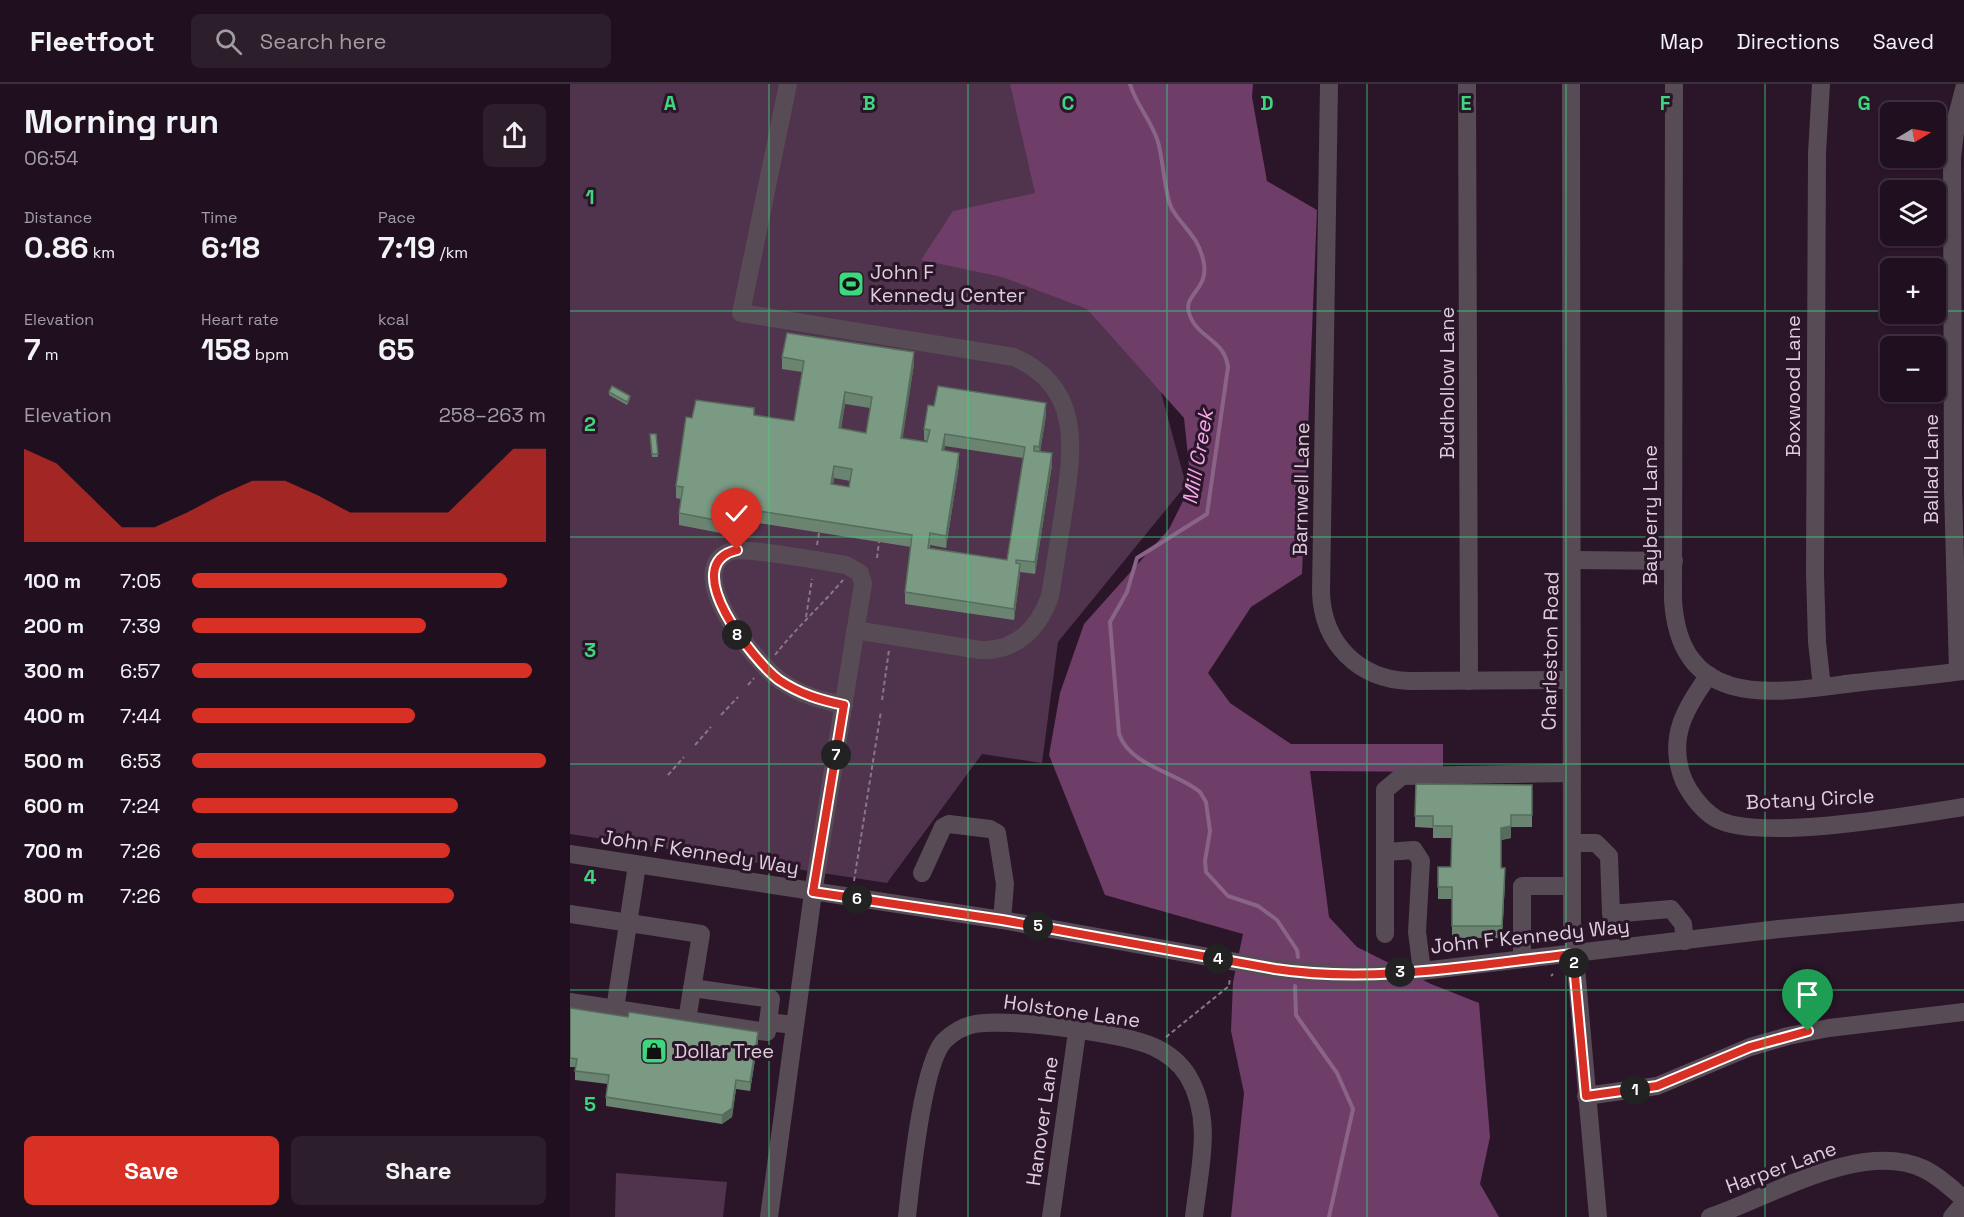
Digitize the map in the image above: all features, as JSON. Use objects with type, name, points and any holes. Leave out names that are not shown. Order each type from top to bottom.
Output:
[{"type":"street","points":[[788,84],[741,313],[1014,357],[1035,368],[1052,383],[1061,400],[1071,433],[1071,462],[1050,596],[1041,616],[1024,638],[998,649],[980,650],[855,630]]},
{"type":"street","name":"Barnwell Lane","points":[[1329,84],[1321,593],[1323,616],[1339,648],[1357,665],[1377,676],[1397,681],[1571,680]]},
{"type":"street","name":"Budhollow Lane","points":[[1467,84],[1470,681]]},
{"type":"street","name":"Charleston Road","points":[[1571,84],[1573,954],[1598,1217]]},
{"type":"street","name":"Bayberry Lane","points":[[1674,84],[1674,609],[1679,634],[1696,664],[1709,675],[1723,685],[1760,693],[1961,671]]},
{"type":"street","name":"Boxwood Lane","points":[[1821,84],[1817,153],[1815,573],[1817,642],[1822,687]]},
{"type":"street","name":"Ballad Lane","points":[[1961,671],[1954,583],[1959,452],[1952,157],[1957,116],[1964,88]]},
{"type":"street","points":[[769,1217],[813,892],[844,705],[863,584],[860,573],[851,567],[737,550],[725,555],[715,567],[715,583],[724,609],[742,643],[781,681],[799,692],[816,699],[844,705]]},
{"type":"street","points":[[1573,560],[1674,561]]},
{"type":"street","name":"Botany Circle","points":[[1709,675],[1693,697],[1680,721],[1677,751],[1679,766],[1692,796],[1716,819],[1748,828],[1781,828],[1876,819],[1964,807]]},
{"type":"street","points":[[1385,934],[1385,790],[1402,776],[1572,773]]},
{"type":"street","points":[[922,873],[944,827],[949,824],[990,829],[997,833],[1005,884],[1002,920]]},
{"type":"street","points":[[1572,843],[1596,843],[1609,856],[1611,914],[1671,909],[1683,924],[1685,941]]},
{"type":"street","points":[[1385,852],[1414,850],[1421,861],[1417,932],[1422,971]]},
{"type":"street","name":"John F Kennedy Way","points":[[570,854],[1002,920],[1289,971],[1348,975],[1422,971],[1964,912]]},
{"type":"street","points":[[615,1009],[637,865]]},
{"type":"street","points":[[1522,960],[1522,886],[1572,886]]},
{"type":"street","points":[[570,914],[701,934],[687,1020]]},
{"type":"street","points":[[570,1002],[767,1032],[771,999],[692,988]]},
{"type":"street","points":[[1586,1096],[1657,1086],[1750,1047],[1788,1036],[1829,1028],[1964,1011]]},
{"type":"street","points":[[768,1022],[794,1025]]},
{"type":"street","name":"Holstone Lane","points":[[907,1217],[924,1093],[934,1054],[943,1041],[956,1031],[973,1024],[990,1022],[1048,1026],[1123,1038],[1154,1047],[1180,1065],[1196,1089],[1202,1107],[1203,1135],[1194,1217]]},
{"type":"street","name":"Hanover Lane","points":[[1051,1217],[1077,1032]]},
{"type":"street","name":"Harper Lane","points":[[1710,1217],[1810,1177],[1872,1162],[1910,1164],[1925,1169],[1964,1201]]},
{"type":"street","points":[[1952,1217],[1964,1201]]},
{"type":"path","points":[[816,550],[819,533]]},
{"type":"path","points":[[877,558],[879,542]]},
{"type":"path","points":[[771,659],[848,574]]},
{"type":"path","points":[[806,619],[812,579]]},
{"type":"path","points":[[882,700],[890,643]]},
{"type":"path","points":[[748,685],[758,674]]},
{"type":"path","points":[[721,715],[738,697]]},
{"type":"path","points":[[854,881],[881,711]]},
{"type":"path","points":[[695,745],[711,727]]},
{"type":"path","points":[[668,775],[684,757]]},
{"type":"path","points":[[1154,1047],[1229,986],[1231,974]]},
{"type":"shaded area","name":"John F Kennedy Center","points":[[570,84],[1078,84],[1186,485],[1058,642],[1042,763],[982,754],[887,883],[570,834]]},
{"type":"shaded area","points":[[1010,84],[1253,84],[1252,97],[1267,181],[1317,210],[1302,574],[1251,607],[1208,673],[1230,703],[1291,744],[1443,744],[1443,772],[1310,771],[1329,917],[1357,947],[1431,984],[1479,1003],[1490,1137],[1480,1184],[1499,1217],[1231,1217],[1244,1093],[1231,1031],[1233,982],[1243,934],[1105,895],[1049,755],[1060,693],[1084,624],[1169,529],[1191,485],[1184,418],[1087,309],[1002,277],[921,260],[953,211],[1035,193]]},
{"type":"shaded area","points":[[616,1173],[727,1182],[723,1217],[615,1217]]},
{"type":"building","points":[[787,333],[914,352],[901,438],[927,442],[930,430],[924,429],[928,405],[934,406],[938,386],[1046,403],[1039,447],[1034,446],[1034,451],[1052,453],[1035,562],[1016,560],[1016,563],[1020,564],[1014,609],[905,592],[912,535],[739,508],[736,524],[679,513],[683,487],[676,486],[686,417],[692,418],[696,400],[754,408],[754,415],[794,421],[804,361],[782,357]],"holes":[[[845,392],[872,397],[866,433],[839,428]],[[945,434],[1025,447],[1007,560],[928,548],[930,533],[946,536],[959,453],[942,450]],[[834,466],[852,469],[849,487],[831,484]]]},
{"type":"building","points":[[612,386],[630,396],[627,402],[609,392]]},
{"type":"building","points":[[650,434],[656,434],[658,454],[652,454]]},
{"type":"building","points":[[1416,784],[1532,785],[1532,815],[1511,815],[1511,826],[1501,828],[1501,868],[1505,868],[1502,926],[1452,926],[1452,887],[1438,887],[1438,867],[1451,867],[1452,826],[1433,826],[1433,816],[1415,816]]},
{"type":"building","points":[[570,1008],[628,1017],[629,1012],[758,1032],[750,1082],[736,1080],[732,1108],[722,1115],[606,1097],[609,1075],[575,1071],[577,1059],[570,1058]]},
{"type":"waterway","name":"Mill Creek","points":[[1130,84],[1158,142],[1172,209],[1194,238],[1203,259],[1203,278],[1190,300],[1189,313],[1198,328],[1221,350],[1226,357],[1228,367],[1207,514],[1137,558],[1127,592],[1110,622],[1119,734],[1133,754],[1200,792],[1206,802],[1210,831],[1205,861],[1206,872],[1228,896],[1258,906],[1277,920],[1297,950],[1298,957]]},
{"type":"waterway","name":"Mill Creek","points":[[1295,986],[1296,1015],[1337,1073],[1353,1109],[1329,1217]]},
{"type":"place","name":"John F Kennedy Center","points":[[851,284]]},
{"type":"place","name":"Dollar Tree","points":[[654,1051]]},
{"type":"route","points":[[737,550],[730,552],[720,560],[715,567],[714,574],[724,609],[742,643],[767,670],[799,692],[816,699],[844,705],[813,892],[1095,935],[1275,969],[1320,975],[1422,971],[1573,954],[1586,1096],[1657,1086],[1750,1047],[1808,1031]]}]
